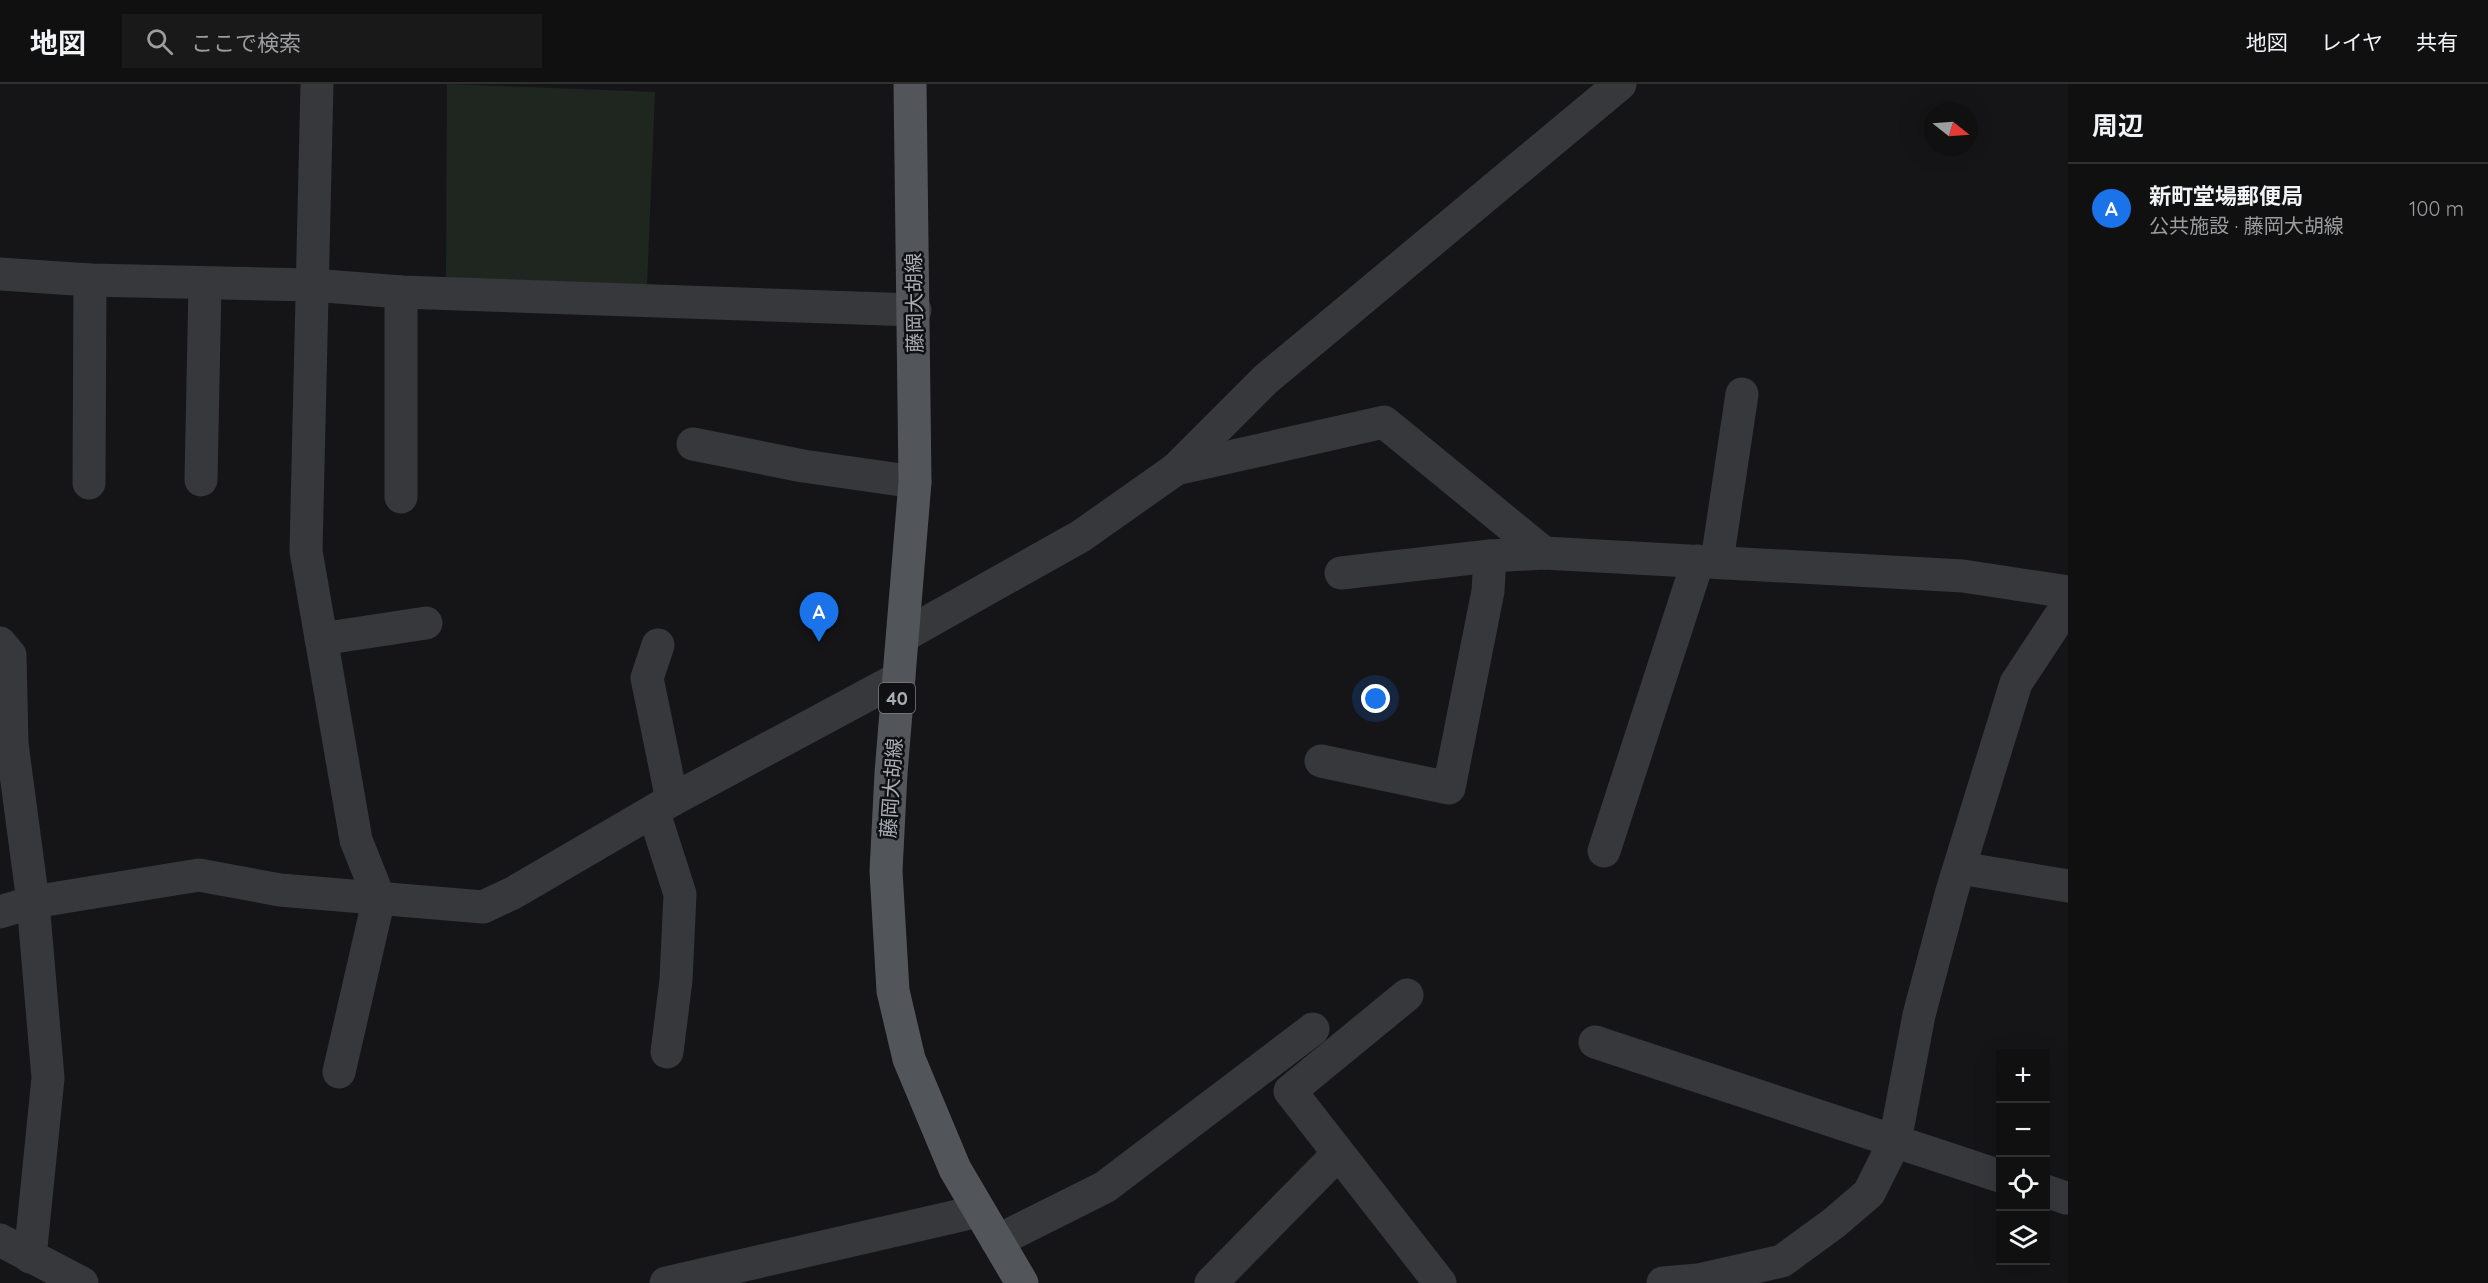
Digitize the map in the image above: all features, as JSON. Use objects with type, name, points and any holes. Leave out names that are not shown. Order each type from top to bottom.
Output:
[{"type":"main road","name":"藤岡大胡線","points":[[910,84],[915,310],[915,482],[886,871],[893,991],[909,1059],[955,1169],[1022,1283]]},
{"type":"street","points":[[317,84],[306,551],[356,840],[379,898],[339,1072]]},
{"type":"street","points":[[903,636],[1081,536],[1176,469],[1266,379],[1620,84]]},
{"type":"street","points":[[0,274],[90,280],[312,285],[401,292],[915,310]]},
{"type":"street","points":[[89,483],[90,280]]},
{"type":"street","points":[[201,480],[205,284]]},
{"type":"street","points":[[401,292],[401,497]]},
{"type":"street","points":[[1604,851],[1708,561],[1742,394]]},
{"type":"street","points":[[1176,469],[1384,422],[1544,553]]},
{"type":"street","points":[[693,444],[802,466],[915,482]]},
{"type":"street","points":[[1341,573],[1490,556],[1544,553],[1962,576],[2068,592]]},
{"type":"street","points":[[1321,761],[1449,788],[1488,591],[1490,556]]},
{"type":"street","points":[[1663,1283],[1733,1277],[1782,1261],[1834,1223],[1869,1193],[1895,1141],[1918,1015],[2016,683],[2068,604]]},
{"type":"street","points":[[321,639],[426,623]]},
{"type":"street","points":[[0,643],[10,655],[12,744],[33,902],[48,1078],[30,1257]]},
{"type":"street","points":[[658,645],[647,678],[663,806],[680,894],[676,980],[667,1052]]},
{"type":"street","points":[[0,912],[33,902],[199,875],[280,890],[483,907],[899,678]]},
{"type":"street","points":[[1960,868],[2068,886]]},
{"type":"street","points":[[1407,996],[1290,1091],[1440,1283]]},
{"type":"street","points":[[997,1241],[1105,1187],[1313,1029]]},
{"type":"street","points":[[1595,1042],[1996,1174]]},
{"type":"street","points":[[1211,1283],[1338,1154]]},
{"type":"street","points":[[666,1283],[980,1211]]},
{"type":"street","points":[[0,1240],[82,1283]]},
{"type":"shaded area","points":[[447,84],[655,92],[647,286],[446,279]]},
{"type":"place","name":"新町堂場郵便局","points":[[819,642]]}]
